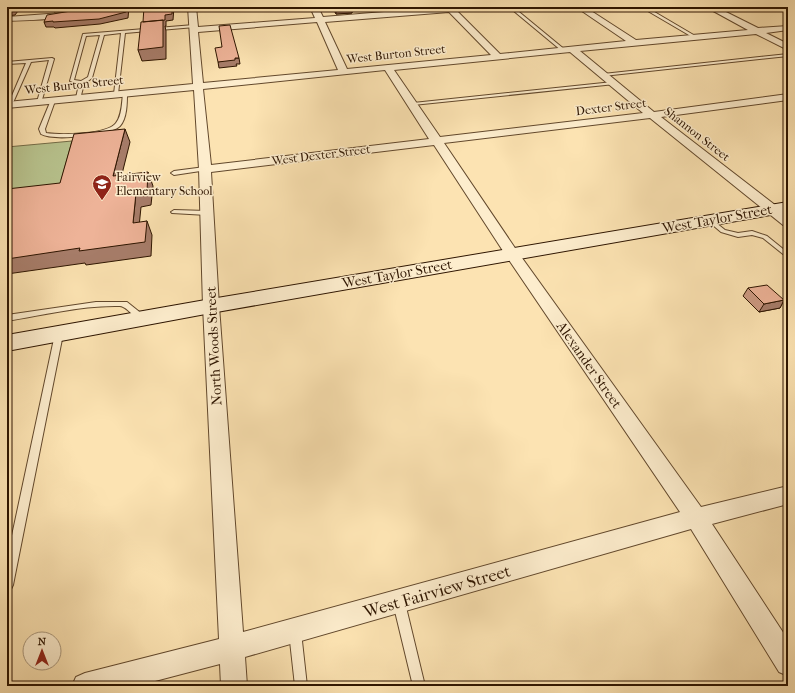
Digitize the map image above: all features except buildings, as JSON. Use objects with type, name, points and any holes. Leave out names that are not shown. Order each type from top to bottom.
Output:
[{"type":"main road","name":"West Taylor Street","points":[[7,343],[211,306],[780,208]]},
{"type":"street","points":[[37,17],[42,7]]},
{"type":"street","points":[[7,19],[72,13],[86,10],[91,7]]},
{"type":"street","name":"North Woods Street","points":[[192,7],[205,169],[211,306],[234,686]]},
{"type":"street","points":[[314,7],[344,72]]},
{"type":"street","points":[[194,28],[320,20],[450,8],[477,7]]},
{"type":"street","points":[[580,7],[634,43]]},
{"type":"street","points":[[710,7],[788,47]]},
{"type":"street","points":[[450,8],[498,57]]},
{"type":"street","name":"West Burton Street","points":[[9,105],[788,28]]},
{"type":"street","name":"Shannon Street","points":[[568,50],[603,75],[652,115],[780,208],[788,222]]},
{"type":"street","name":"Alexander Street","points":[[388,68],[512,254],[696,518],[788,664]]},
{"type":"street","name":"Dexter Street","points":[[437,140],[652,115],[788,97]]},
{"type":"street","name":"West Dexter Street","points":[[205,169],[437,140]]},
{"type":"street","name":"West Fairview Street","points":[[85,686],[295,631],[696,518],[788,495]]},
{"type":"lane","points":[[511,7],[568,50]]},
{"type":"lane","points":[[643,7],[695,37]]},
{"type":"lane","points":[[776,7],[788,12]]},
{"type":"lane","points":[[82,83],[72,81],[84,35],[194,28]]},
{"type":"lane","points":[[53,101],[42,129],[44,134],[58,137],[102,132],[116,127],[121,120],[120,94],[123,32]]},
{"type":"lane","points":[[78,98],[82,83],[90,78],[102,34]]},
{"type":"lane","points":[[603,75],[788,54]]},
{"type":"lane","points":[[7,63],[52,60],[39,102]]},
{"type":"lane","points":[[9,105],[29,61]]},
{"type":"lane","points":[[413,104],[613,83]]},
{"type":"lane","points":[[174,173],[205,169]]},
{"type":"lane","points":[[174,212],[207,213]]},
{"type":"lane","points":[[710,220],[723,232],[738,235],[752,233],[765,237],[788,256]]},
{"type":"lane","points":[[7,318],[96,304],[124,304],[143,318]]},
{"type":"lane","points":[[7,585],[58,334]]},
{"type":"lane","points":[[398,602],[419,686]]},
{"type":"lane","points":[[295,631],[301,686]]},
{"type":"green space","points":[[72,141],[59,188],[7,195],[7,147]]},
{"type":"place","name":"Fairview Elementary School","points":[[102,201]]}]
